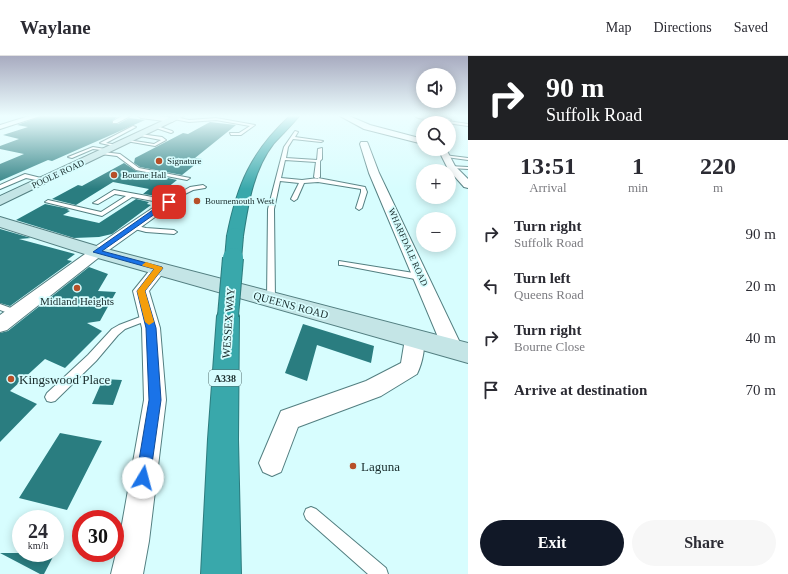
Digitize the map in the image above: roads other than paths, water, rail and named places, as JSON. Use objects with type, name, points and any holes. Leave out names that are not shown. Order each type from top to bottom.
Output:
[{"type":"highway","name":"WESSEX WAY","points":[[219,565],[228,316],[235,236],[243,197],[253,168],[266,145],[271,140]]},
{"type":"street","name":"POOLE ROAD","points":[[0,201],[128,141]]},
{"type":"street","name":"WHARFDALE ROAD","points":[[364,144],[374,173],[420,277],[461,351]]},
{"type":"street","points":[[456,172],[468,185]]},
{"type":"street","points":[[0,325],[97,252],[174,198]]},
{"type":"street","name":"QUEENS ROAD","points":[[0,222],[97,252],[461,351]]},
{"type":"street","points":[[127,574],[134,541],[155,400],[151,328],[141,291],[159,268]]},
{"type":"street","points":[[272,464],[289,419],[373,388],[410,368],[416,339]]},
{"type":"lane","points":[[108,140],[102,142],[109,150],[138,169],[187,178]]},
{"type":"lane","points":[[128,141],[155,144],[164,140]]},
{"type":"lane","points":[[271,300],[271,208],[286,147],[291,140]]},
{"type":"lane","points":[[313,140],[321,141]]},
{"type":"lane","points":[[70,157],[88,149],[96,148],[109,150]]},
{"type":"lane","points":[[317,177],[320,149]]},
{"type":"lane","points":[[456,156],[468,159]]},
{"type":"lane","points":[[283,159],[318,161]]},
{"type":"lane","points":[[456,167],[468,168]]},
{"type":"lane","points":[[0,187],[25,176],[46,180]]},
{"type":"lane","points":[[278,179],[302,182],[318,180],[363,188],[364,192],[359,208]]},
{"type":"lane","points":[[294,199],[302,182]]},
{"type":"lane","points":[[96,203],[114,192],[131,195],[174,198],[192,188],[203,187]]},
{"type":"lane","points":[[48,202],[102,214],[131,195]]},
{"type":"lane","points":[[133,227],[146,230],[174,232]]},
{"type":"lane","points":[[342,263],[420,277]]},
{"type":"lane","points":[[0,307],[16,313]]},
{"type":"lane","points":[[51,397],[92,358],[115,332],[122,327],[148,317]]},
{"type":"lane","points":[[311,514],[380,574]]},
{"type":"place","name":"Signature","points":[[159,161]]},
{"type":"place","name":"Bourne Hall","points":[[114,175]]},
{"type":"place","name":"Bournemouth West","points":[[197,201]]},
{"type":"place","name":"Midland Heights","points":[[77,288]]},
{"type":"place","name":"Kingswood Place","points":[[11,379]]},
{"type":"place","name":"Laguna","points":[[353,466]]}]
